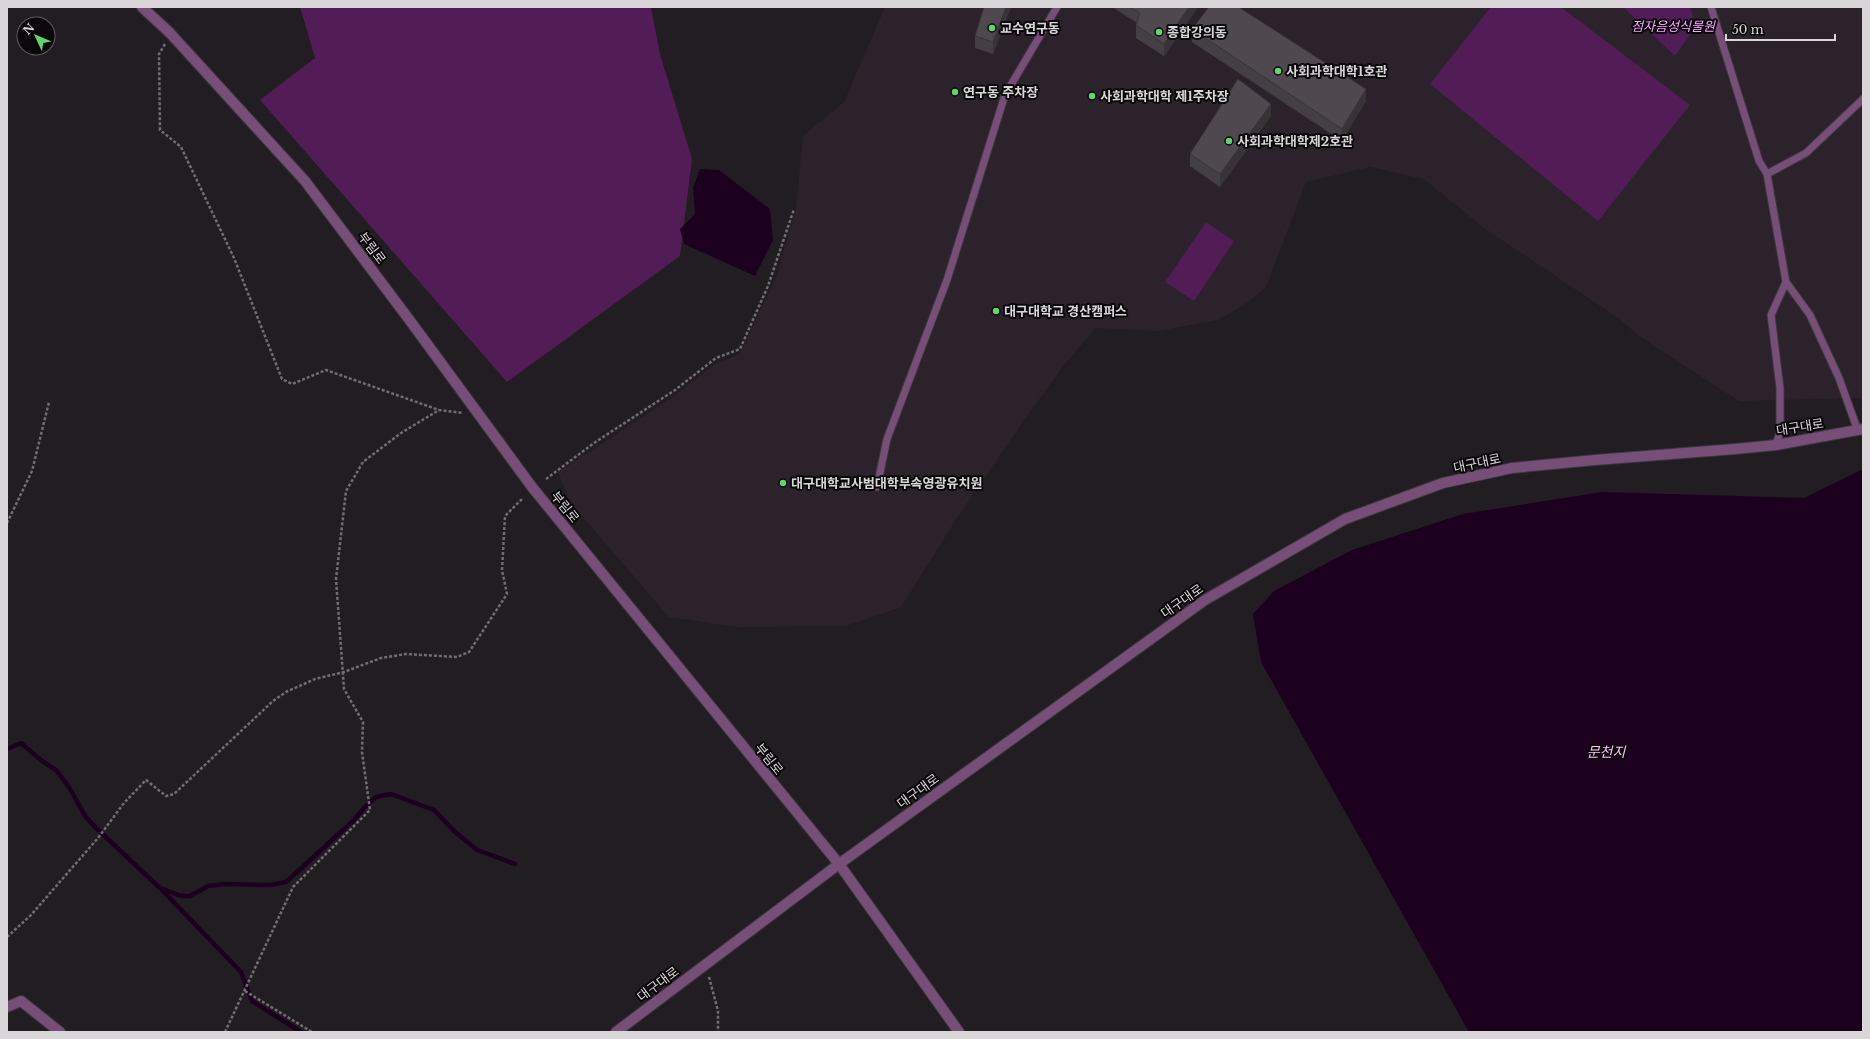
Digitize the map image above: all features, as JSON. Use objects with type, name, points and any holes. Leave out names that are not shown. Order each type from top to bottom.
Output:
[{"type":"street","name":"부림로","points":[[142,7],[170,33],[305,182],[532,487],[839,864],[960,1032]]},
{"type":"street","name":"대구대로","points":[[616,1032],[839,864],[1205,600],[1345,519],[1443,483],[1512,468],[1776,445],[1860,430]]},
{"type":"street","points":[[7,1007],[21,1001],[60,1032]]},
{"type":"lane","points":[[877,487],[887,439],[947,280],[1005,95],[1056,7]]},
{"type":"lane","points":[[1711,7],[1759,161],[1767,174],[1786,282],[1810,315],[1860,430]]},
{"type":"lane","points":[[1767,174],[1806,153],[1863,99]]},
{"type":"lane","points":[[1776,445],[1780,432],[1780,388],[1771,315],[1786,282]]},
{"type":"path","points":[[170,33],[159,54],[160,130],[181,148],[234,258],[282,379],[292,384],[326,370],[439,410],[479,415]]},
{"type":"path","points":[[546,479],[594,442],[676,390],[716,358],[740,349],[768,286],[794,209]]},
{"type":"path","points":[[7,523],[32,471],[49,402]]},
{"type":"path","points":[[225,1032],[292,887],[370,810],[362,752],[363,722],[344,689],[344,672],[336,579],[346,492],[363,462],[401,433],[439,410]]},
{"type":"path","points":[[7,937],[31,915],[98,838],[124,803],[146,780],[166,796],[174,794],[273,700],[286,692],[315,679],[344,672],[381,658],[406,654],[457,656],[469,652],[507,594],[502,570],[505,516],[523,498]]},
{"type":"path","points":[[705,965],[718,1011],[718,1032]]},
{"type":"path","points":[[245,991],[312,1032]]},
{"type":"shaded area","name":"대구대학교 경산캠퍼스","points":[[885,7],[1863,7],[1863,398],[1739,401],[1639,336],[1621,320],[1484,228],[1424,179],[1370,167],[1306,182],[1266,287],[1248,302],[1218,320],[1158,331],[1096,328],[1064,365],[1027,416],[957,518],[901,607],[846,626],[737,627],[669,617],[569,501],[558,472],[673,397],[715,364],[740,354],[778,272],[796,208],[803,136],[844,102]]},
{"type":"green space","points":[[300,7],[651,7],[660,54],[692,159],[680,256],[507,382],[260,100],[315,58]]},
{"type":"green space","points":[[1491,7],[1561,7],[1690,105],[1598,221],[1430,84]]},
{"type":"green space","name":"점자음성식물원","points":[[1623,7],[1690,7],[1696,26],[1675,56]]},
{"type":"green space","points":[[1206,222],[1234,241],[1194,301],[1165,282]]},
{"type":"water","points":[[700,169],[719,170],[770,209],[773,240],[755,276],[684,244],[680,229],[695,214],[693,188]]},
{"type":"water","name":"문천지","points":[[1863,469],[1863,1032],[1469,1032],[1261,662],[1253,614],[1274,591],[1352,550],[1463,514],[1602,492],[1804,498]]},
{"type":"building","points":[[984,7],[1006,7],[993,42],[975,36]]},
{"type":"building","points":[[1130,7],[1189,7],[1164,44],[1136,25],[1140,13]]},
{"type":"building","name":"사회과학대학1호관","points":[[1209,7],[1240,7],[1366,89],[1342,129],[1192,29]]},
{"type":"building","name":"사회과학대학제2호관","points":[[1238,79],[1271,104],[1220,174],[1190,154]]},
{"type":"waterway","points":[[7,749],[21,743],[42,761],[56,770],[69,787],[85,816],[95,827],[161,889],[241,972],[252,1001],[301,1032]]},
{"type":"waterway","points":[[163,889],[181,896],[190,896],[208,886],[224,884],[270,885],[286,882],[354,820],[376,797],[391,794],[434,810],[455,832],[477,850],[515,864]]},
{"type":"place","name":"교수연구동","points":[[992,28]]},
{"type":"place","name":"종합강의동","points":[[1159,32]]},
{"type":"place","name":"사회과학대학1호관","points":[[1278,71]]},
{"type":"place","name":"연구동 주차장","points":[[955,92]]},
{"type":"place","name":"사회과학대학 제1주차장","points":[[1092,96]]},
{"type":"place","name":"사회과학대학제2호관","points":[[1229,141]]},
{"type":"place","name":"대구대학교 경산캠퍼스","points":[[996,311]]},
{"type":"place","name":"대구대학교사범대학부속영광유치원","points":[[783,483]]}]
